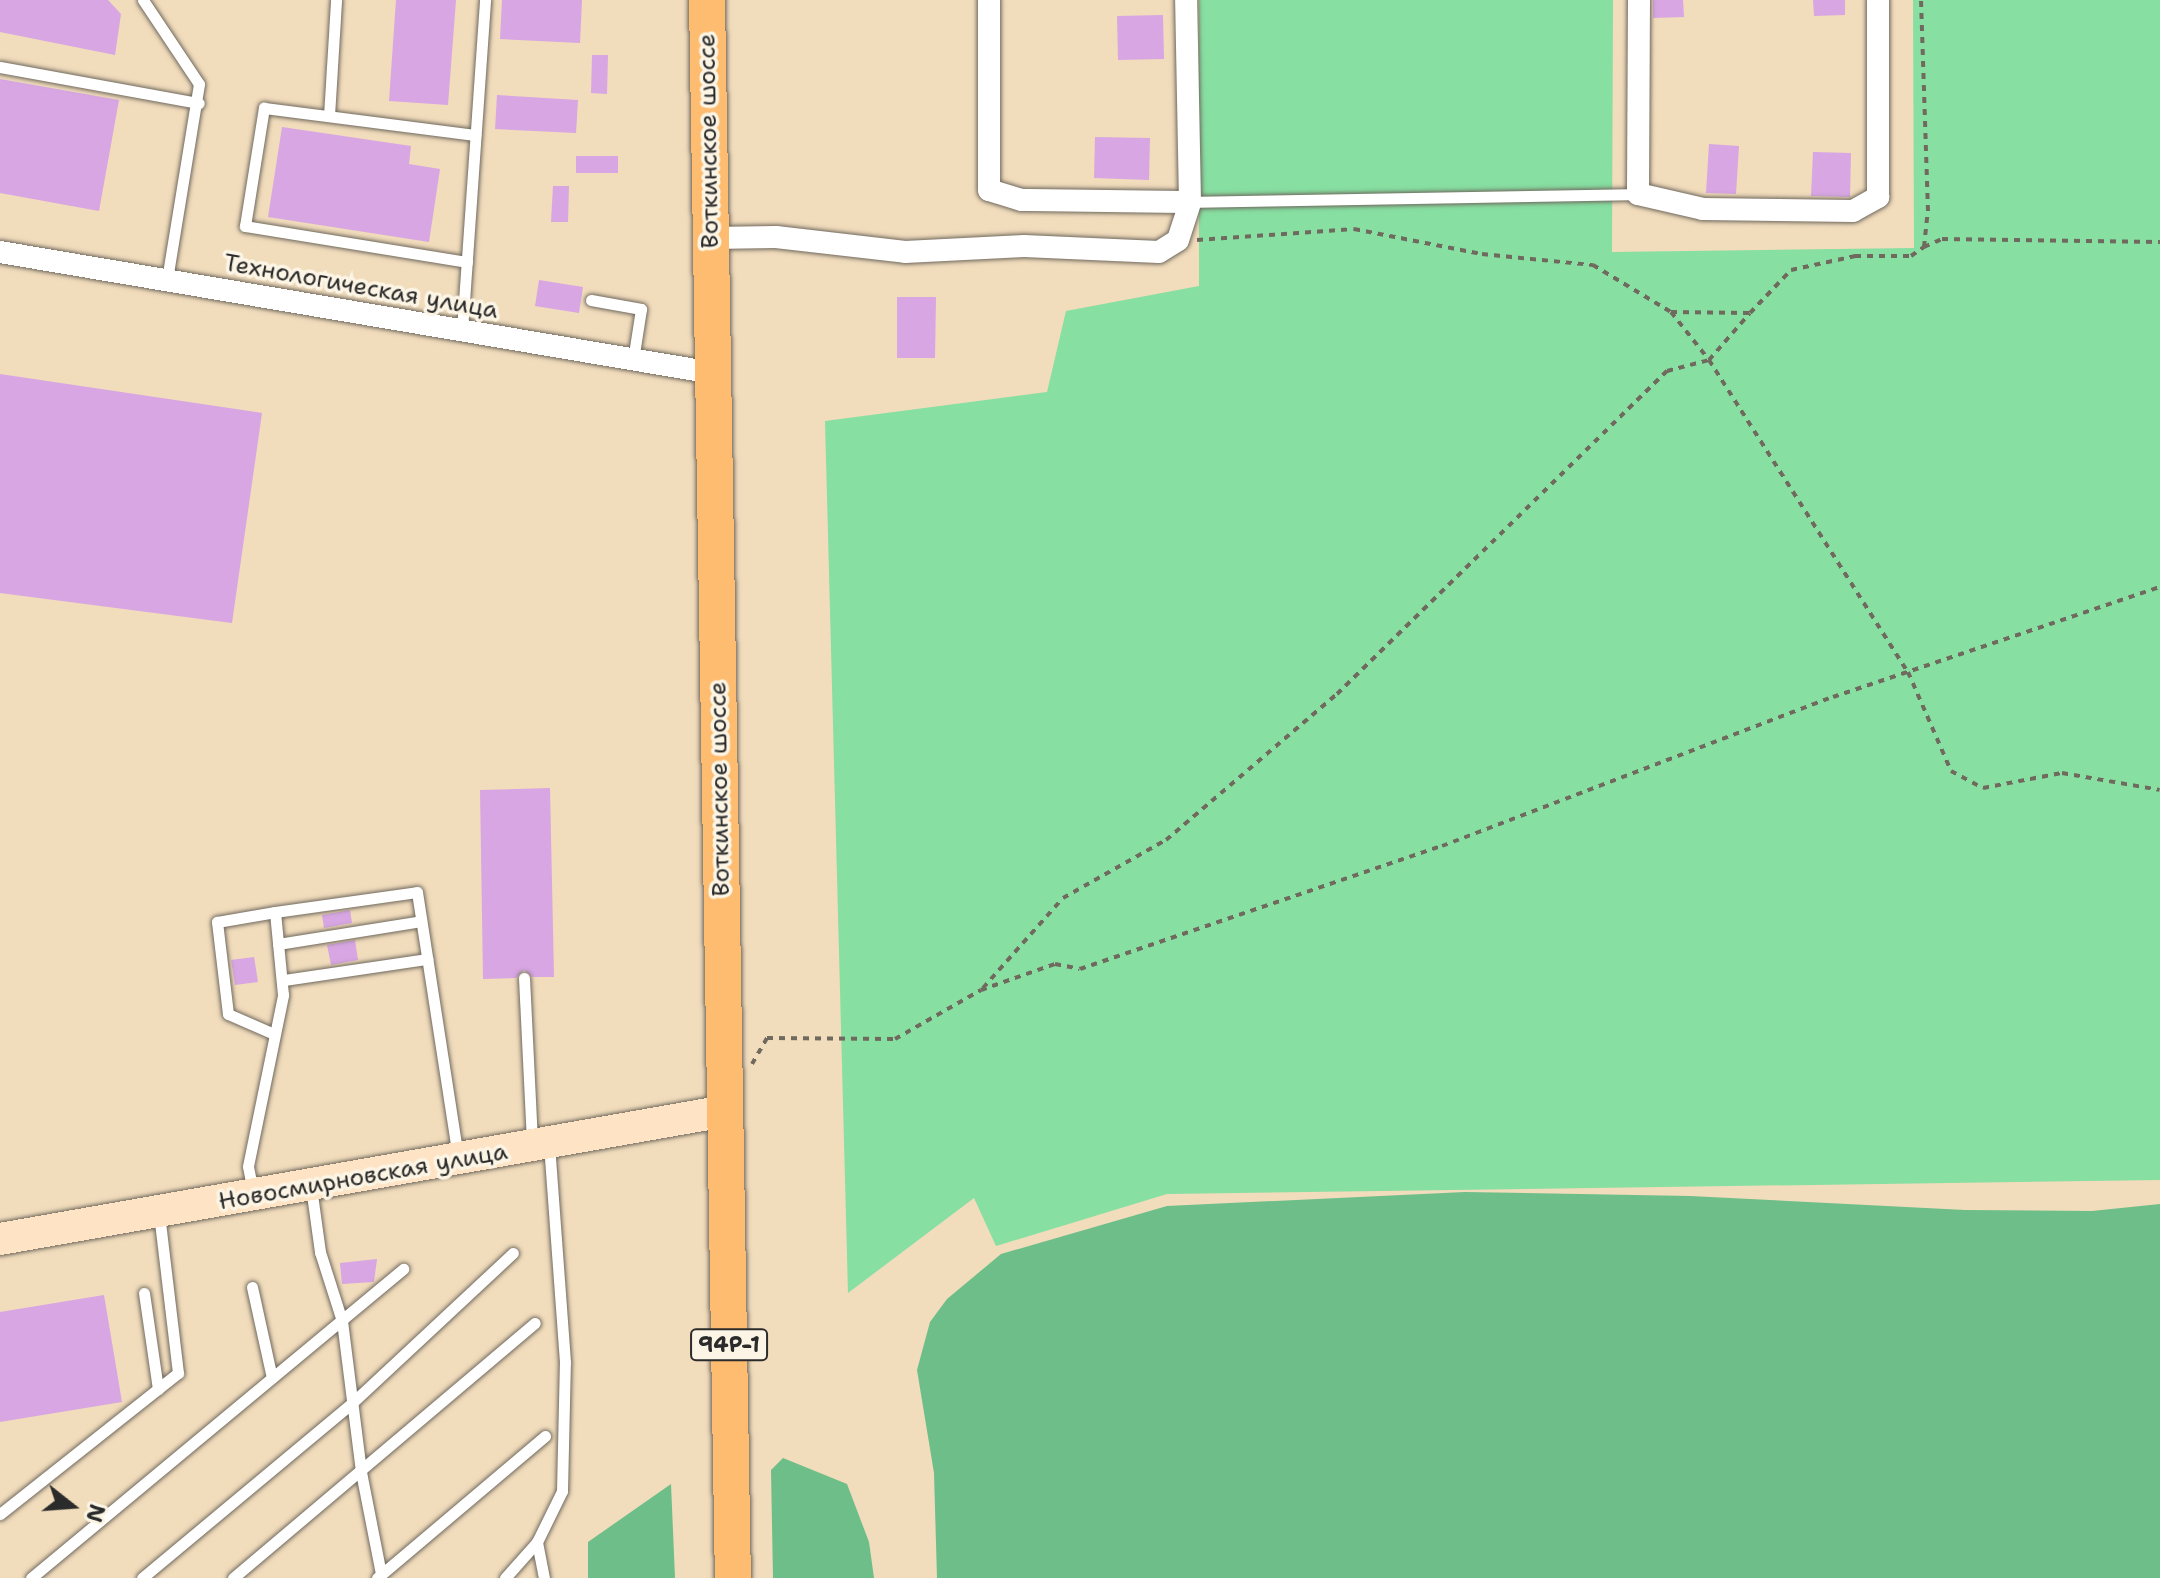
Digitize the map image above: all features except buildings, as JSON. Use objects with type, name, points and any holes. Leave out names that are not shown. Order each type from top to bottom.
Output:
[{"type":"main road","name":"Воткинское шоссе","points":[[707,0],[733,1578]]},
{"type":"street","points":[[989,0],[989,190],[1022,200],[1190,202]]},
{"type":"street","points":[[711,238],[776,237],[905,252],[1024,246],[1159,252],[1178,240],[1190,202],[1186,0]]},
{"type":"street","points":[[1639,0],[1638,194],[1703,209],[1853,211],[1878,197],[1878,0]]},
{"type":"street","name":"Технологическая улица","points":[[0,252],[713,373]]},
{"type":"street","name":"Новосмирновская улица","points":[[0,1239],[311,1187],[725,1111]]},
{"type":"lane","points":[[143,0],[199,84],[199,103],[167,280]]},
{"type":"lane","points":[[329,116],[336,0]]},
{"type":"lane","points":[[462,330],[485,0]]},
{"type":"lane","points":[[0,67],[199,103]]},
{"type":"lane","points":[[467,262],[245,226],[264,108],[475,135]]},
{"type":"lane","points":[[1190,202],[1638,194]]},
{"type":"lane","points":[[591,300],[641,309],[633,360]]},
{"type":"lane","points":[[274,1034],[228,1014],[217,922],[417,892],[458,1160]]},
{"type":"lane","points":[[254,1197],[248,1166],[284,980],[275,912]]},
{"type":"lane","points":[[278,944],[421,921]]},
{"type":"lane","points":[[284,980],[427,959]]},
{"type":"lane","points":[[505,1578],[537,1542],[562,1491],[565,1362],[524,978]]},
{"type":"lane","points":[[311,1187],[320,1252],[342,1321],[361,1472],[379,1576]]},
{"type":"lane","points":[[0,1514],[178,1373],[159,1213]]},
{"type":"lane","points":[[142,1578],[352,1403],[513,1253]]},
{"type":"lane","points":[[31,1578],[403,1269]]},
{"type":"lane","points":[[252,1287],[272,1378]]},
{"type":"lane","points":[[144,1293],[158,1389]]},
{"type":"lane","points":[[233,1578],[535,1323]]},
{"type":"lane","points":[[379,1576],[545,1436]]},
{"type":"lane","points":[[537,1542],[544,1578]]},
{"type":"path","points":[[1921,0],[1928,211],[1924,247]]},
{"type":"path","points":[[1178,240],[1354,229],[1482,254],[1593,265],[1671,312],[1709,360],[1908,672],[1951,771],[1983,788],[2062,773],[2160,790]]},
{"type":"path","points":[[981,990],[1063,898],[1166,840],[1337,694],[1667,371],[1709,360],[1791,270],[1855,256],[1911,256],[1942,239],[2160,242]]},
{"type":"path","points":[[1671,312],[1750,313]]},
{"type":"path","points":[[746,1074],[767,1038],[895,1039],[981,990],[1055,964],[1080,969],[1427,851],[1908,672],[2160,587]]},
{"type":"green space","points":[[1199,0],[1613,0],[1612,252],[1914,248],[1913,0],[2160,0],[2160,1180],[1167,1194],[996,1246],[974,1198],[848,1293],[825,421],[1047,392],[1066,311],[1199,286]]},
{"type":"green space","points":[[1465,1192],[1690,1196],[1965,1210],[2092,1211],[2160,1204],[2160,1578],[937,1578],[934,1473],[917,1370],[930,1322],[947,1299],[1001,1254],[1167,1206]]},
{"type":"green space","points":[[783,1458],[847,1484],[869,1542],[874,1578],[773,1578],[771,1470]]},
{"type":"green space","points":[[671,1484],[675,1578],[588,1578],[588,1542]]}]
